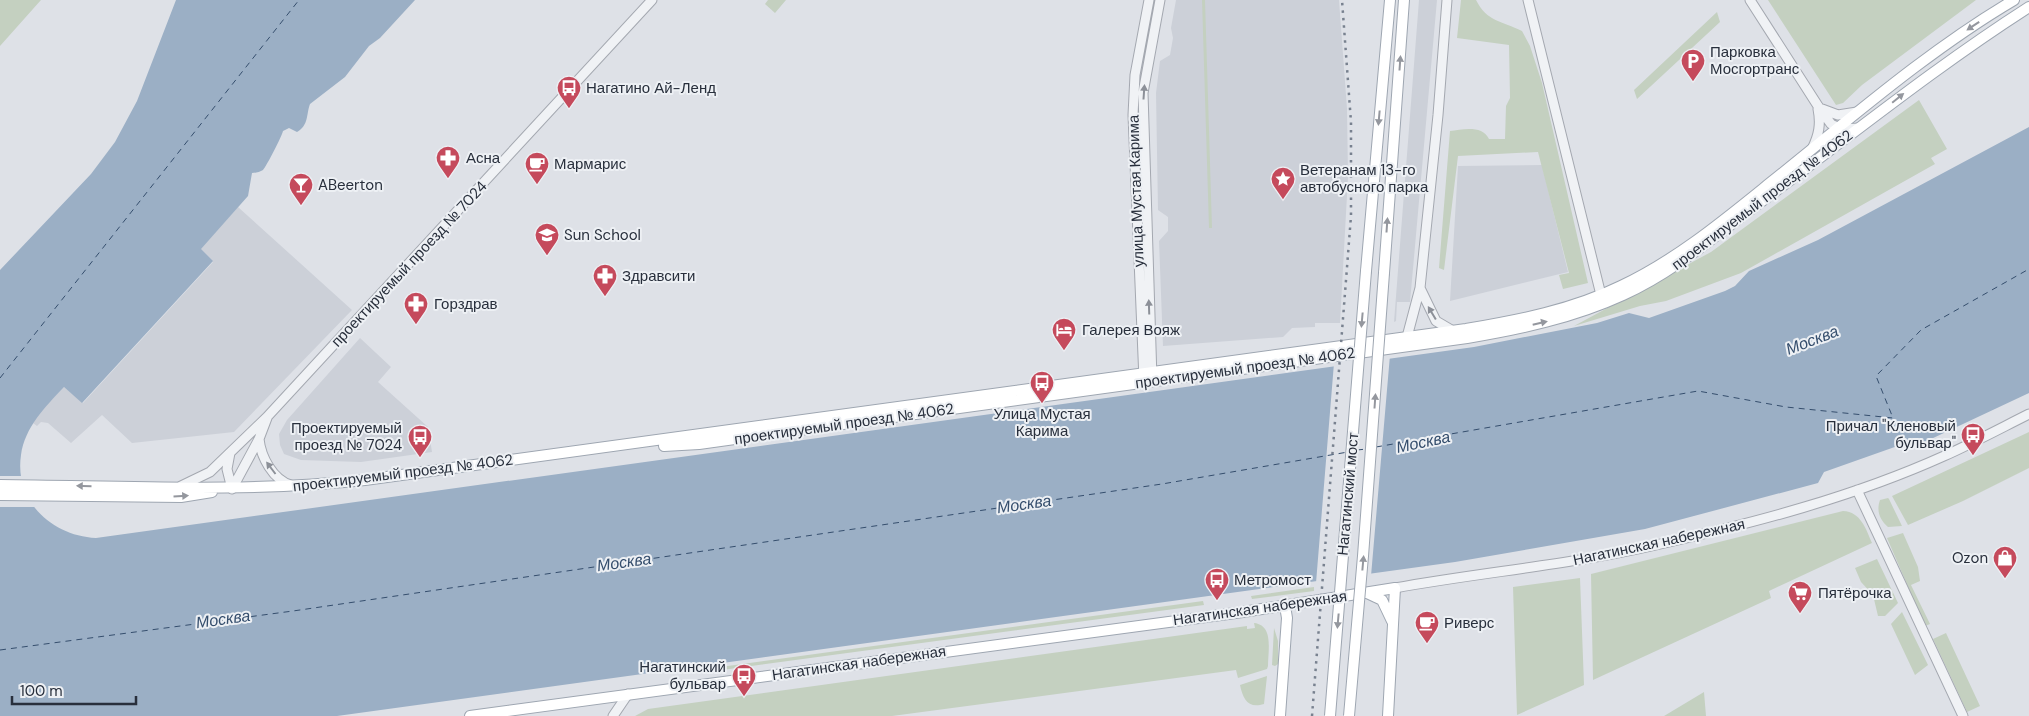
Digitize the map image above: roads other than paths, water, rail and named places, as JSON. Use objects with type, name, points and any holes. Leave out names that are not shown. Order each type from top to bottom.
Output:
[{"type":"main road","name":"Нагатинский мост","points":[[1330,716],[1390,0]]},
{"type":"main road","name":"Нагатинский мост","points":[[1349,716],[1363,556],[1404,0]]},
{"type":"main road","name":"проектируемый проезд № 4062","points":[[132,491],[181,486],[232,489],[296,487],[437,471],[573,451],[700,444],[1452,331],[1566,308],[1601,295],[1638,277],[1690,246],[1926,58],[2014,0]]},
{"type":"main road","name":"проектируемый проезд № 4062","points":[[1148,378],[1467,338],[1569,316],[1624,294],[1682,261],[1936,70],[2029,7]]},
{"type":"main road","points":[[0,485],[132,491]]},
{"type":"main road","name":"проектируемый проезд № 4062","points":[[132,491],[181,497],[232,489]]},
{"type":"main road","points":[[0,495],[132,491]]},
{"type":"main road","points":[[1388,716],[1395,588]]},
{"type":"main road","name":"Нагатинская набережная","points":[[470,716],[1285,606],[1395,588]]},
{"type":"main road","points":[[1363,593],[1374,595],[1382,600],[1393,623]]},
{"type":"main road","points":[[1280,716],[1287,618],[1285,606]]},
{"type":"street","name":"проектируемый проезд № 7024","points":[[181,486],[210,472],[267,417],[652,0]]},
{"type":"street","name":"улица Мустая Карима","points":[[1148,378],[1133,115],[1135,75],[1149,0]]},
{"type":"street","name":"улица Мустая Карима","points":[[1148,378],[1143,93],[1160,0]]},
{"type":"street","points":[[1407,337],[1420,288],[1438,115],[1447,0]]},
{"type":"street","points":[[1528,0],[1601,295]]},
{"type":"street","points":[[1750,0],[1831,124],[1839,128],[1860,128]]},
{"type":"street","points":[[1818,106],[1827,112],[1838,115],[1857,112]]},
{"type":"street","points":[[1812,149],[1819,128],[1818,106]]},
{"type":"street","points":[[1420,288],[1436,321],[1452,331]]},
{"type":"street","name":"Нагатинская набережная","points":[[1395,588],[1567,562],[1655,546],[1750,522],[1857,490],[1944,456],[2029,414]]},
{"type":"street","name":"проектируемый проезд № 7024","points":[[232,489],[259,439],[267,417]]},
{"type":"street","points":[[259,439],[270,468],[285,484],[296,487]]},
{"type":"street","points":[[230,452],[227,469],[232,489]]},
{"type":"street","points":[[1857,490],[1963,716]]},
{"type":"street","points":[[612,716],[628,694]]},
{"type":"street","points":[[609,696],[612,716]]},
{"type":"water","name":"Москва","points":[[176,0],[415,0],[380,38],[369,46],[345,77],[310,104],[304,126],[301,129],[297,132],[289,128],[283,131],[263,170],[252,173],[248,196],[201,249],[213,261],[82,403],[64,387],[31,426],[21,455],[20,472],[24,488],[30,501],[40,513],[65,531],[80,536],[96,538],[1474,347],[1597,323],[1629,313],[1649,318],[1735,286],[1749,271],[1818,240],[2029,127],[2029,393],[1914,447],[1906,443],[1824,472],[1818,483],[1645,529],[1455,562],[337,716],[0,716],[0,270],[91,174],[115,142],[137,101]]},
{"type":"railway","points":[[1312,716],[1351,216],[1351,122],[1342,0]]},
{"type":"place","name":"Парковка Мосгортранс","points":[[1693,82]]},
{"type":"place","name":"Нагатино Ай-Ленд","points":[[569,109]]},
{"type":"place","name":"Асна","points":[[448,179]]},
{"type":"place","name":"Мармарис","points":[[537,185]]},
{"type":"place","name":"Ветеранам 13-го автобусного парка","points":[[1283,200]]},
{"type":"place","name":"ABeerton","points":[[301,206]]},
{"type":"place","name":"Sun School","points":[[547,256]]},
{"type":"place","name":"Здравсити","points":[[605,297]]},
{"type":"place","name":"Горздрав","points":[[416,325]]},
{"type":"place","name":"Галерея Вояж","points":[[1064,351]]},
{"type":"place","name":"Улица Мустая Карима","points":[[1042,404]]},
{"type":"place","name":"Причал \"Кленовый бульвар\"","points":[[1973,456]]},
{"type":"place","name":"Проектируемый проезд № 7024","points":[[420,458]]},
{"type":"place","name":"Ozon","points":[[2005,579]]},
{"type":"place","name":"Метромост","points":[[1217,601]]},
{"type":"place","name":"Пятёрочка","points":[[1800,614]]},
{"type":"place","name":"Риверс","points":[[1427,644]]},
{"type":"place","name":"Нагатинский бульвар","points":[[744,697]]}]
